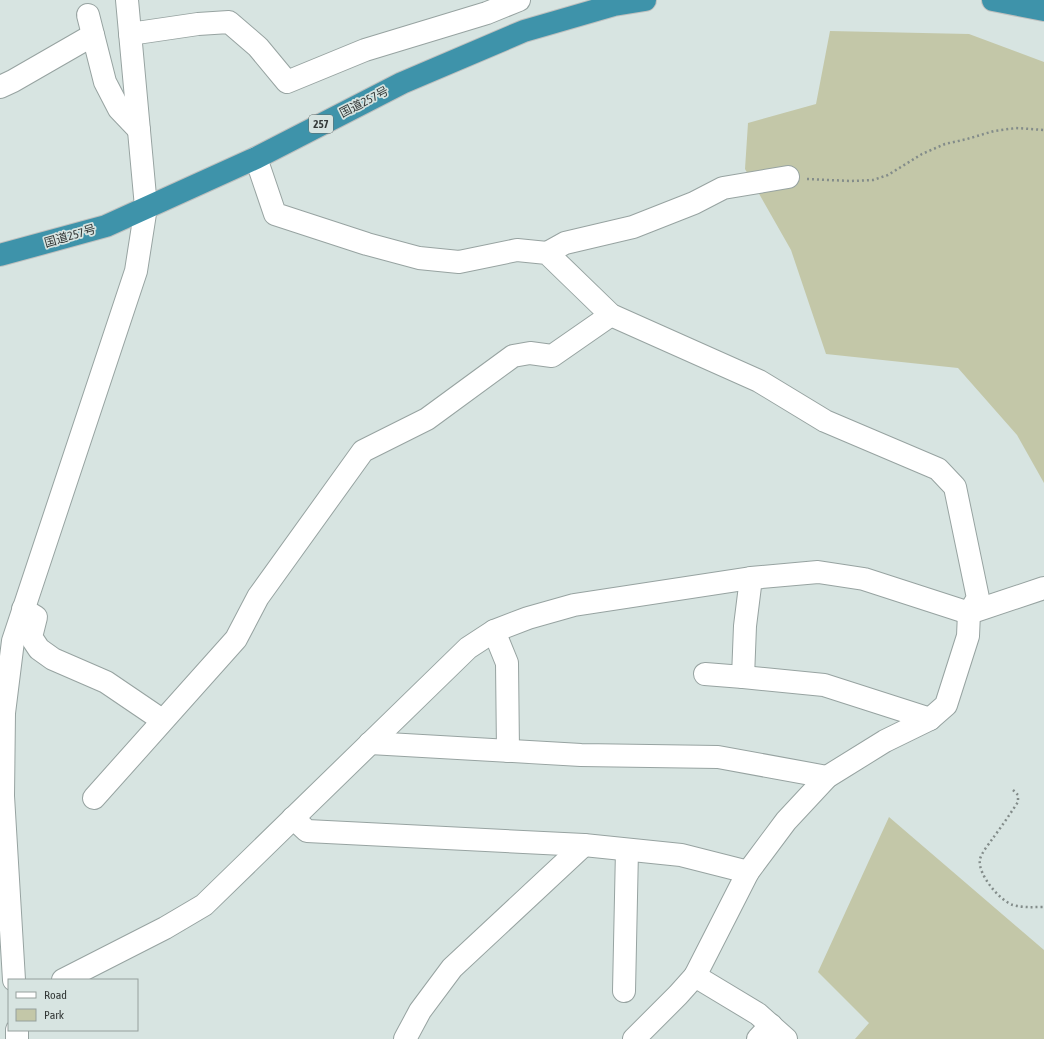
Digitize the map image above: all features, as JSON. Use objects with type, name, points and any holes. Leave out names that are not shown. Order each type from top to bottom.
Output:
[{"type":"highway","name":"国道257号","points":[[0,255],[106,226],[256,158],[402,83],[524,31],[614,5],[645,0]]},
{"type":"highway","points":[[994,0],[1044,10]]},
{"type":"street","points":[[14,979],[3,842],[2,710],[13,641],[136,271],[146,207],[140,130],[126,0]]},
{"type":"street","points":[[130,34],[198,24],[229,22],[258,47],[287,82],[365,50],[487,13],[519,0]]},
{"type":"street","points":[[0,87],[13,81],[91,25],[105,82],[119,109],[140,130]]},
{"type":"street","points":[[256,158],[276,214],[346,238],[419,258],[459,262],[517,250],[547,253],[565,243],[633,227],[694,203],[723,188],[788,178]]},
{"type":"street","points":[[547,253],[612,315],[759,381],[825,421],[938,469],[955,487],[978,598],[969,613],[968,636],[946,706],[930,719],[885,741],[827,777],[786,821],[748,872],[695,976],[634,1039]]},
{"type":"street","points":[[94,798],[162,720],[236,639],[258,597],[363,451],[427,419],[513,356],[530,353],[552,356],[612,315]]},
{"type":"street","points":[[65,979],[165,928],[204,905],[468,648],[494,631],[528,618],[574,605],[751,578],[818,572],[864,579],[969,613],[1044,588]]},
{"type":"street","points":[[743,677],[745,626],[751,578]]},
{"type":"street","points":[[24,609],[36,617],[31,637],[39,649],[53,659],[106,682],[162,720]]},
{"type":"street","points":[[494,631],[507,663],[508,751]]},
{"type":"street","points":[[705,674],[824,685],[930,719]]},
{"type":"street","points":[[370,743],[581,754],[718,757],[827,777]]},
{"type":"street","points":[[293,818],[307,831],[584,845],[681,855],[748,872]]},
{"type":"street","points":[[405,1039],[420,1011],[452,968],[584,845]]},
{"type":"street","points":[[624,991],[627,850]]},
{"type":"street","points":[[695,976],[758,1014],[772,1034]]},
{"type":"path","points":[[788,178],[873,180],[888,175],[916,157],[945,144],[994,131],[1016,128],[1044,130]]},
{"type":"path","points":[[1013,790],[1018,795],[1018,802],[985,850],[980,859],[980,866],[987,880],[996,892],[1011,904],[1025,908],[1044,907]]},
{"type":"green space","points":[[830,31],[969,34],[1044,62],[1044,483],[1017,435],[958,368],[826,354],[791,250],[745,169],[748,123],[816,104]]},
{"type":"green space","points":[[889,817],[1044,950],[1044,1039],[855,1039],[869,1023],[818,972]]}]
